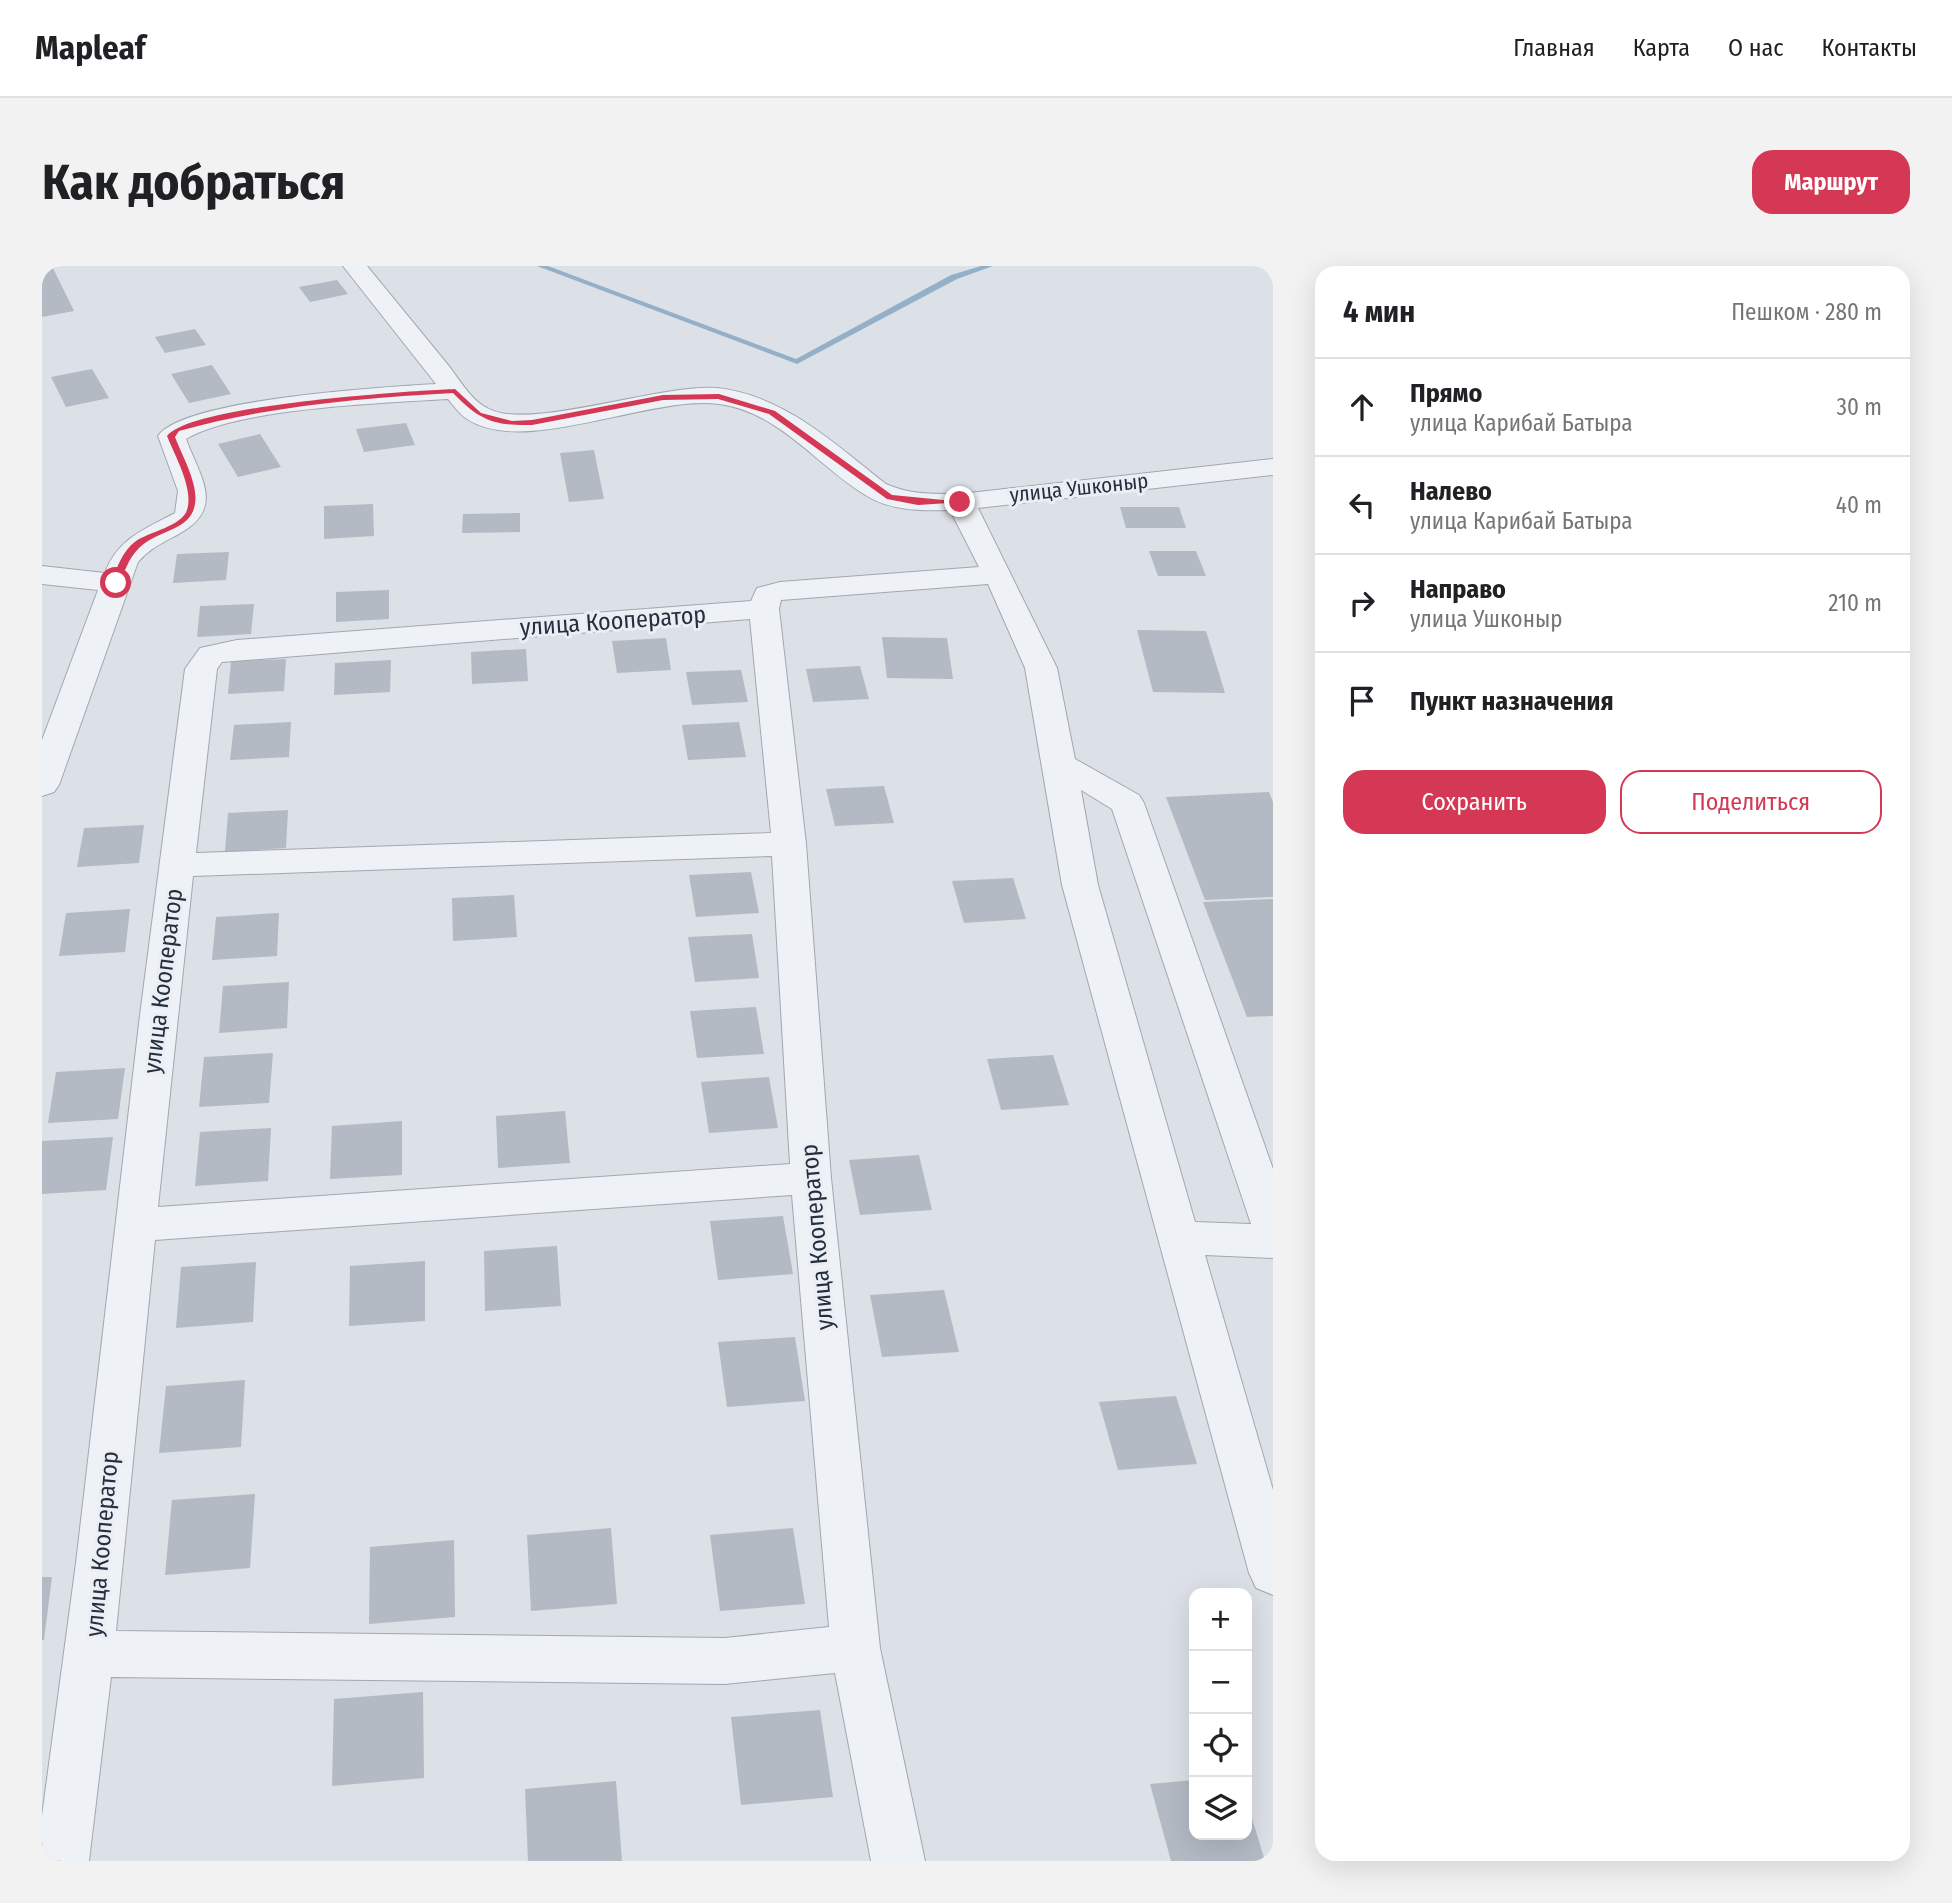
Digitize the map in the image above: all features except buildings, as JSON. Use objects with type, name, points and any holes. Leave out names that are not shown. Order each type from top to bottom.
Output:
[{"type":"street","name":"улица Ушконыр","points":[[355,266],[455,391],[478,415],[512,423],[532,423],[663,398],[719,396],[772,413],[890,497],[918,502],[960,502],[1273,467]]},
{"type":"street","points":[[42,785],[124,560],[138,544],[186,519],[192,509],[192,491],[171,436],[177,430],[218,418],[371,395],[455,391]]},
{"type":"street","points":[[960,502],[998,574],[1041,668],[1080,886],[1273,1573]]},
{"type":"street","points":[[764,609],[768,594],[780,590],[998,574]]},
{"type":"street","points":[[42,576],[116,583]]},
{"type":"street","name":"улица Кооператор","points":[[62,1861],[92,1654],[135,1225],[201,669],[211,655],[237,649],[764,609],[789,844],[811,1178],[855,1648],[898,1861]]},
{"type":"street","points":[[1059,763],[1128,803],[1273,1228]]},
{"type":"street","points":[[177,865],[789,844]]},
{"type":"street","points":[[135,1225],[811,1178]]},
{"type":"street","points":[[1179,1238],[1273,1241]]},
{"type":"street","points":[[92,1654],[724,1661],[855,1648]]},
{"type":"waterway","points":[[541,266],[797,362],[954,277],[989,266]]},
{"type":"route","points":[[116,583],[124,560],[138,544],[186,519],[192,509],[192,491],[171,436],[177,430],[218,418],[371,395],[455,391],[478,415],[512,423],[532,423],[663,398],[687,395],[719,396],[748,403],[772,413],[890,497],[918,502],[960,502]]}]
